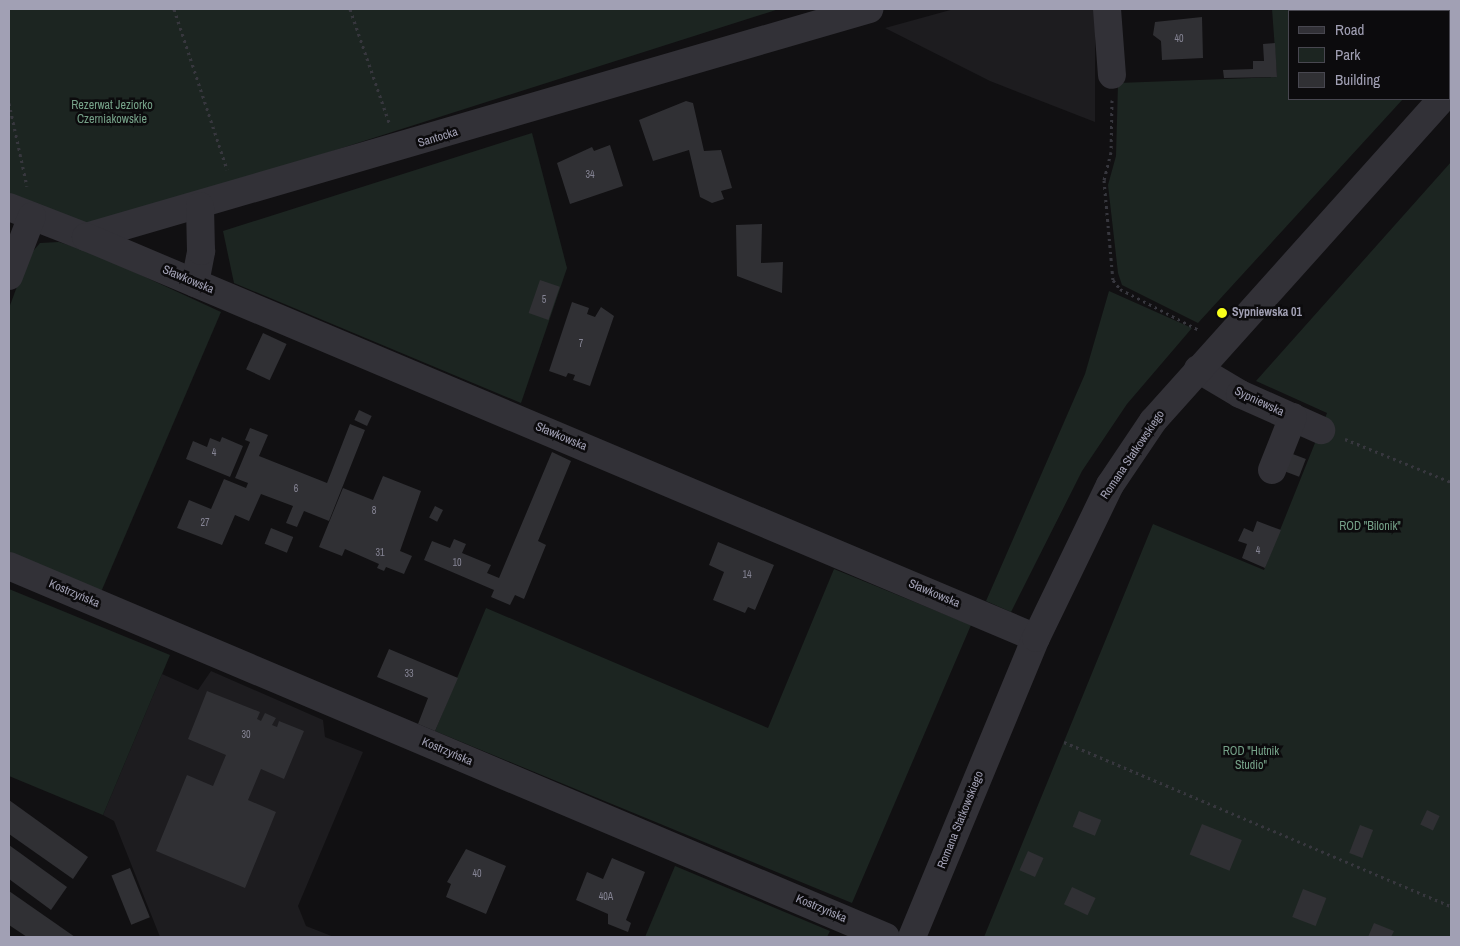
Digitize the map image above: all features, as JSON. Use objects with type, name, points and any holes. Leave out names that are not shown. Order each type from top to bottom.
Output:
[{"type":"street","name":"Santocka","points":[[86,237],[399,149],[869,9]]},
{"type":"street","points":[[1107,9],[1112,75]]},
{"type":"street","name":"Romana Statkowskiego","points":[[912,937],[1036,638],[1110,485],[1153,421],[1441,100]]},
{"type":"street","points":[[195,283],[201,251],[200,206]]},
{"type":"street","points":[[9,276],[20,211],[86,237]]},
{"type":"street","name":"Sławkowska","points":[[86,237],[1036,638]]},
{"type":"street","name":"Sypniewska","points":[[1198,369],[1293,418],[1321,430]]},
{"type":"street","points":[[1272,470],[1293,418]]},
{"type":"street","name":"Kostrzyńska","points":[[9,566],[886,937]]},
{"type":"path","points":[[174,9],[236,195]]},
{"type":"path","points":[[350,9],[399,149]]},
{"type":"path","points":[[1112,75],[1111,152],[1104,180],[1113,280],[1120,289],[1202,331]]},
{"type":"path","points":[[9,103],[18,132],[20,211]]},
{"type":"path","points":[[1321,430],[1451,482]]},
{"type":"path","points":[[1064,742],[1451,906]]},
{"type":"shaded area","points":[[954,9],[1095,9],[1095,122],[990,81],[885,28]]},
{"type":"shaded area","points":[[211,671],[323,720],[325,737],[363,752],[298,906],[306,926],[334,937],[160,937],[114,821],[103,815],[162,674],[198,690]]},
{"type":"green space","name":"Rezerwat Jeziorko Czerniakowskie","points":[[9,9],[779,9],[75,233],[9,206]]},
{"type":"green space","points":[[1272,9],[1449,9],[1288,10],[1288,100],[1402,100],[1198,323],[1122,285],[1118,273],[1108,185],[1116,156],[1118,83],[1277,77]]},
{"type":"green space","points":[[532,133],[567,268],[521,403],[234,283],[223,231]]},
{"type":"green space","name":"ROD \"Hutnik Studio\"","points":[[1451,162],[1451,937],[984,937],[1153,524],[1264,570],[1327,413],[1256,381]]},
{"type":"green space","points":[[59,242],[91,252],[221,312],[101,592],[9,553],[9,308],[28,257],[40,243]]},
{"type":"green space","points":[[1109,291],[1192,328],[1127,404],[1082,471],[1011,612],[986,601],[1085,374]]},
{"type":"green space","points":[[834,569],[971,625],[852,903],[435,731],[486,608],[768,728]]},
{"type":"green space","points":[[9,589],[170,655],[103,815],[9,776]]},
{"type":"green space","points":[[675,866],[830,931],[827,937],[645,937]]},
{"type":"building","points":[[1202,17],[1203,58],[1162,60],[1161,41],[1153,35],[1155,22]]},
{"type":"building","points":[[1275,43],[1277,77],[1224,78],[1223,70],[1253,69],[1253,61],[1264,61],[1263,44]]},
{"type":"building","points":[[686,101],[693,103],[704,151],[721,150],[732,188],[721,191],[724,199],[712,203],[700,197],[689,150],[653,161],[639,120]]},
{"type":"building","points":[[610,145],[623,186],[570,204],[557,163],[592,147],[594,151]]},
{"type":"building","points":[[762,224],[761,263],[783,262],[782,293],[737,276],[736,225]]},
{"type":"building","points":[[540,280],[560,287],[548,320],[529,313]]},
{"type":"building","points":[[572,302],[589,308],[587,314],[595,317],[601,307],[614,316],[590,386],[573,380],[575,375],[568,373],[566,377],[549,371]]},
{"type":"building","points":[[263,333],[287,344],[270,380],[246,369]]},
{"type":"building","points":[[359,410],[372,416],[367,426],[354,420]]},
{"type":"building","points":[[350,424],[365,430],[329,521],[304,511],[297,527],[286,523],[293,506],[261,494],[249,521],[235,515],[222,545],[177,528],[189,500],[211,509],[224,479],[246,488],[248,483],[235,478],[250,442],[245,440],[250,428],[268,435],[259,456],[327,483]]},
{"type":"building","points":[[222,437],[243,446],[230,477],[186,459],[193,441],[207,447],[210,438],[220,442]]},
{"type":"building","points":[[552,452],[571,461],[538,541],[546,545],[524,599],[515,595],[510,605],[491,597],[494,590],[424,560],[432,541],[450,548],[454,539],[466,544],[462,553],[491,565],[487,573],[499,578]]},
{"type":"building","points":[[1290,453],[1306,459],[1299,477],[1283,471]]},
{"type":"building","points":[[383,476],[421,491],[400,551],[412,556],[404,574],[386,567],[384,571],[377,568],[379,564],[345,549],[342,556],[319,547],[343,488],[373,500]]},
{"type":"building","points":[[435,506],[443,510],[437,522],[429,518]]},
{"type":"building","points":[[1257,521],[1281,530],[1265,568],[1242,558],[1247,544],[1238,541],[1244,528],[1253,532]]},
{"type":"building","points":[[271,528],[293,537],[287,553],[265,544]]},
{"type":"building","points":[[718,542],[774,565],[755,610],[748,607],[745,613],[713,600],[724,572],[709,565]]},
{"type":"building","points":[[389,649],[458,678],[435,731],[418,724],[428,698],[377,677]]},
{"type":"building","points":[[207,691],[260,712],[257,719],[261,721],[265,713],[276,718],[272,725],[277,727],[279,721],[304,731],[284,779],[261,769],[248,800],[276,812],[245,888],[156,851],[187,775],[213,786],[226,755],[188,739]]},
{"type":"building","points":[[9,800],[88,857],[73,879],[9,834]]},
{"type":"building","points":[[1427,810],[1440,816],[1433,830],[1420,825]]},
{"type":"building","points":[[1079,811],[1101,820],[1095,836],[1073,827]]},
{"type":"building","points":[[1202,824],[1242,840],[1230,871],[1190,855]]},
{"type":"building","points":[[1360,825],[1373,830],[1362,858],[1349,853]]},
{"type":"building","points":[[9,845],[67,887],[51,910],[9,879]]},
{"type":"building","points":[[466,849],[506,866],[486,914],[446,897],[451,884],[447,882]]},
{"type":"building","points":[[1028,851],[1044,858],[1035,877],[1019,870]]},
{"type":"building","points":[[612,858],[645,872],[626,920],[631,923],[628,932],[608,924],[608,914],[576,900],[587,872],[603,879]]},
{"type":"building","points":[[130,868],[150,917],[131,925],[111,875]]},
{"type":"building","points":[[1072,887],[1096,898],[1088,915],[1064,904]]},
{"type":"building","points":[[1303,889],[1326,898],[1316,926],[1292,917]]},
{"type":"building","points":[[9,891],[75,937],[27,937],[9,925]]},
{"type":"building","points":[[1374,923],[1394,931],[1391,937],[1368,937]]},
{"type":"place","name":"Sypniewska 01","points":[[1222,313]]},
{"type":"park label","name":"ROD \"Bilonik\"","points":[[1370,527]]}]
